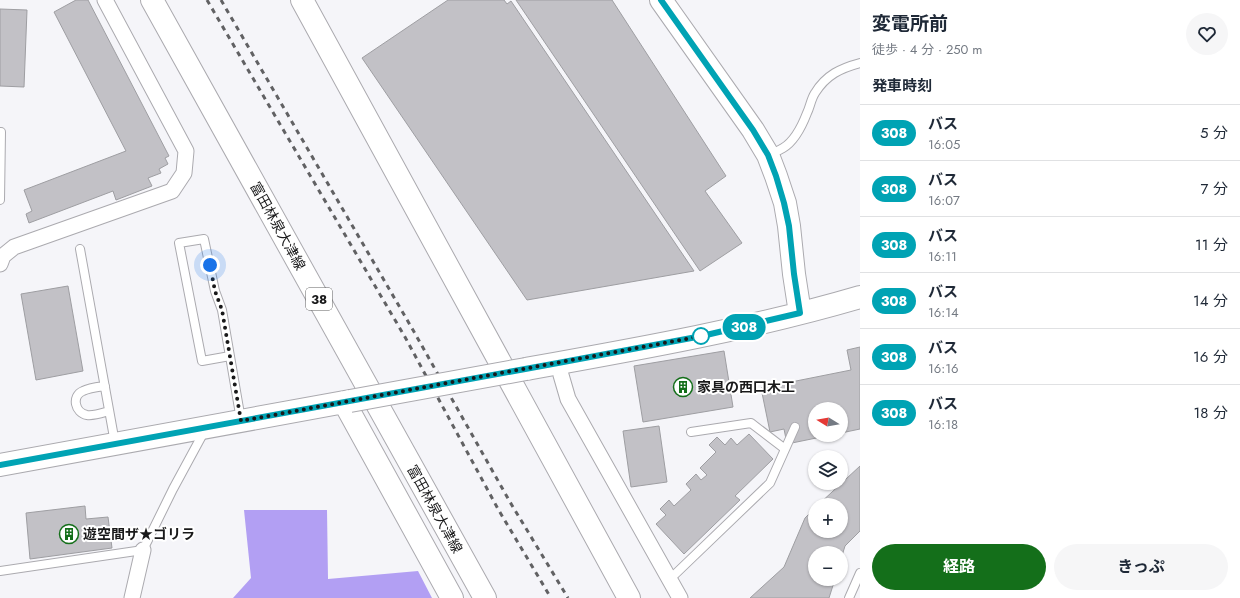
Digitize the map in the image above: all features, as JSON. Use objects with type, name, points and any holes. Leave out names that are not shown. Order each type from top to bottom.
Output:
[{"type":"main road","name":"富田林泉大津線","points":[[152,0],[485,598]]},
{"type":"main road","points":[[302,0],[629,598]]},
{"type":"main road","points":[[662,0],[753,130],[768,155],[784,203],[789,226],[800,313]]},
{"type":"main road","points":[[0,465],[702,336],[860,297]]},
{"type":"main road","points":[[347,402],[452,598]]},
{"type":"street","points":[[1,255],[14,247],[172,191],[184,173],[186,151],[105,0]]},
{"type":"street","points":[[558,363],[568,399],[680,598]]},
{"type":"street","points":[[132,598],[143,550]]},
{"type":"lane","points":[[768,155],[784,148],[796,135],[814,94],[825,80],[847,66],[860,63]]},
{"type":"lane","points":[[0,132],[0,200]]},
{"type":"lane","points":[[230,356],[202,361],[179,243],[204,239],[215,291],[222,310],[230,356],[241,421]]},
{"type":"lane","points":[[80,249],[115,444]]},
{"type":"lane","points":[[105,386],[80,392],[76,403],[79,411],[86,415],[109,411]]},
{"type":"lane","points":[[691,432],[751,423],[785,448]]},
{"type":"lane","points":[[669,580],[770,483],[795,427]]},
{"type":"lane","points":[[0,571],[143,550],[173,489],[206,428]]},
{"type":"lane","points":[[849,598],[860,574]]},
{"type":"shaded area","points":[[244,510],[327,510],[328,579],[418,571],[432,598],[233,598],[251,578]]},
{"type":"building","points":[[76,0],[88,0],[169,156],[165,158],[168,164],[159,169],[161,173],[148,178],[152,186],[116,200],[113,191],[29,223],[26,214],[32,211],[24,190],[126,151],[54,12]]},
{"type":"building","points":[[448,0],[504,0],[507,4],[511,1],[694,271],[527,300],[362,58]]},
{"type":"building","points":[[516,0],[612,0],[726,176],[705,191],[742,243],[700,271]]},
{"type":"building","points":[[0,9],[27,10],[24,87],[0,86]]},
{"type":"building","points":[[68,286],[83,371],[36,380],[21,294]]},
{"type":"building","points":[[860,347],[860,429],[848,432],[848,402],[808,402],[808,440],[787,444],[784,429],[770,432],[761,388],[851,370],[847,350]]},
{"type":"building","name":"家具の西口木工","points":[[724,351],[733,407],[643,422],[634,366]]},
{"type":"building","points":[[659,426],[667,482],[631,487],[623,431]]},
{"type":"building","points":[[749,434],[773,459],[735,496],[740,500],[684,554],[656,524],[666,515],[660,509],[669,500],[674,506],[691,490],[686,484],[696,474],[701,480],[707,475],[700,468],[716,452],[709,445],[717,437],[725,445],[731,438],[737,445]]},
{"type":"building","points":[[860,466],[860,531],[845,546],[808,546],[808,586],[833,586],[829,598],[750,598],[784,567],[805,518],[808,515],[808,538],[848,538],[848,498],[826,498],[834,490],[848,490],[848,477]]},
{"type":"building","name":"遊空間ザ★ゴリラ","points":[[85,506],[86,519],[108,517],[112,548],[30,559],[26,513]]},
{"type":"railway","points":[[207,0],[405,337],[498,509],[551,598]]},
{"type":"railway","points":[[221,0],[413,330],[510,502],[568,598]]},
{"type":"bus line","name":"308","points":[[0,465],[702,336],[776,320],[800,313],[789,226],[784,203],[768,155],[753,130],[661,0]]},
{"type":"place","name":"家具の西口木工","points":[[683,387]]},
{"type":"place","name":"遊空間ザ★ゴリラ","points":[[69,534]]},
{"type":"route","points":[[210,265],[215,291],[222,310],[241,421],[701,336]]}]
